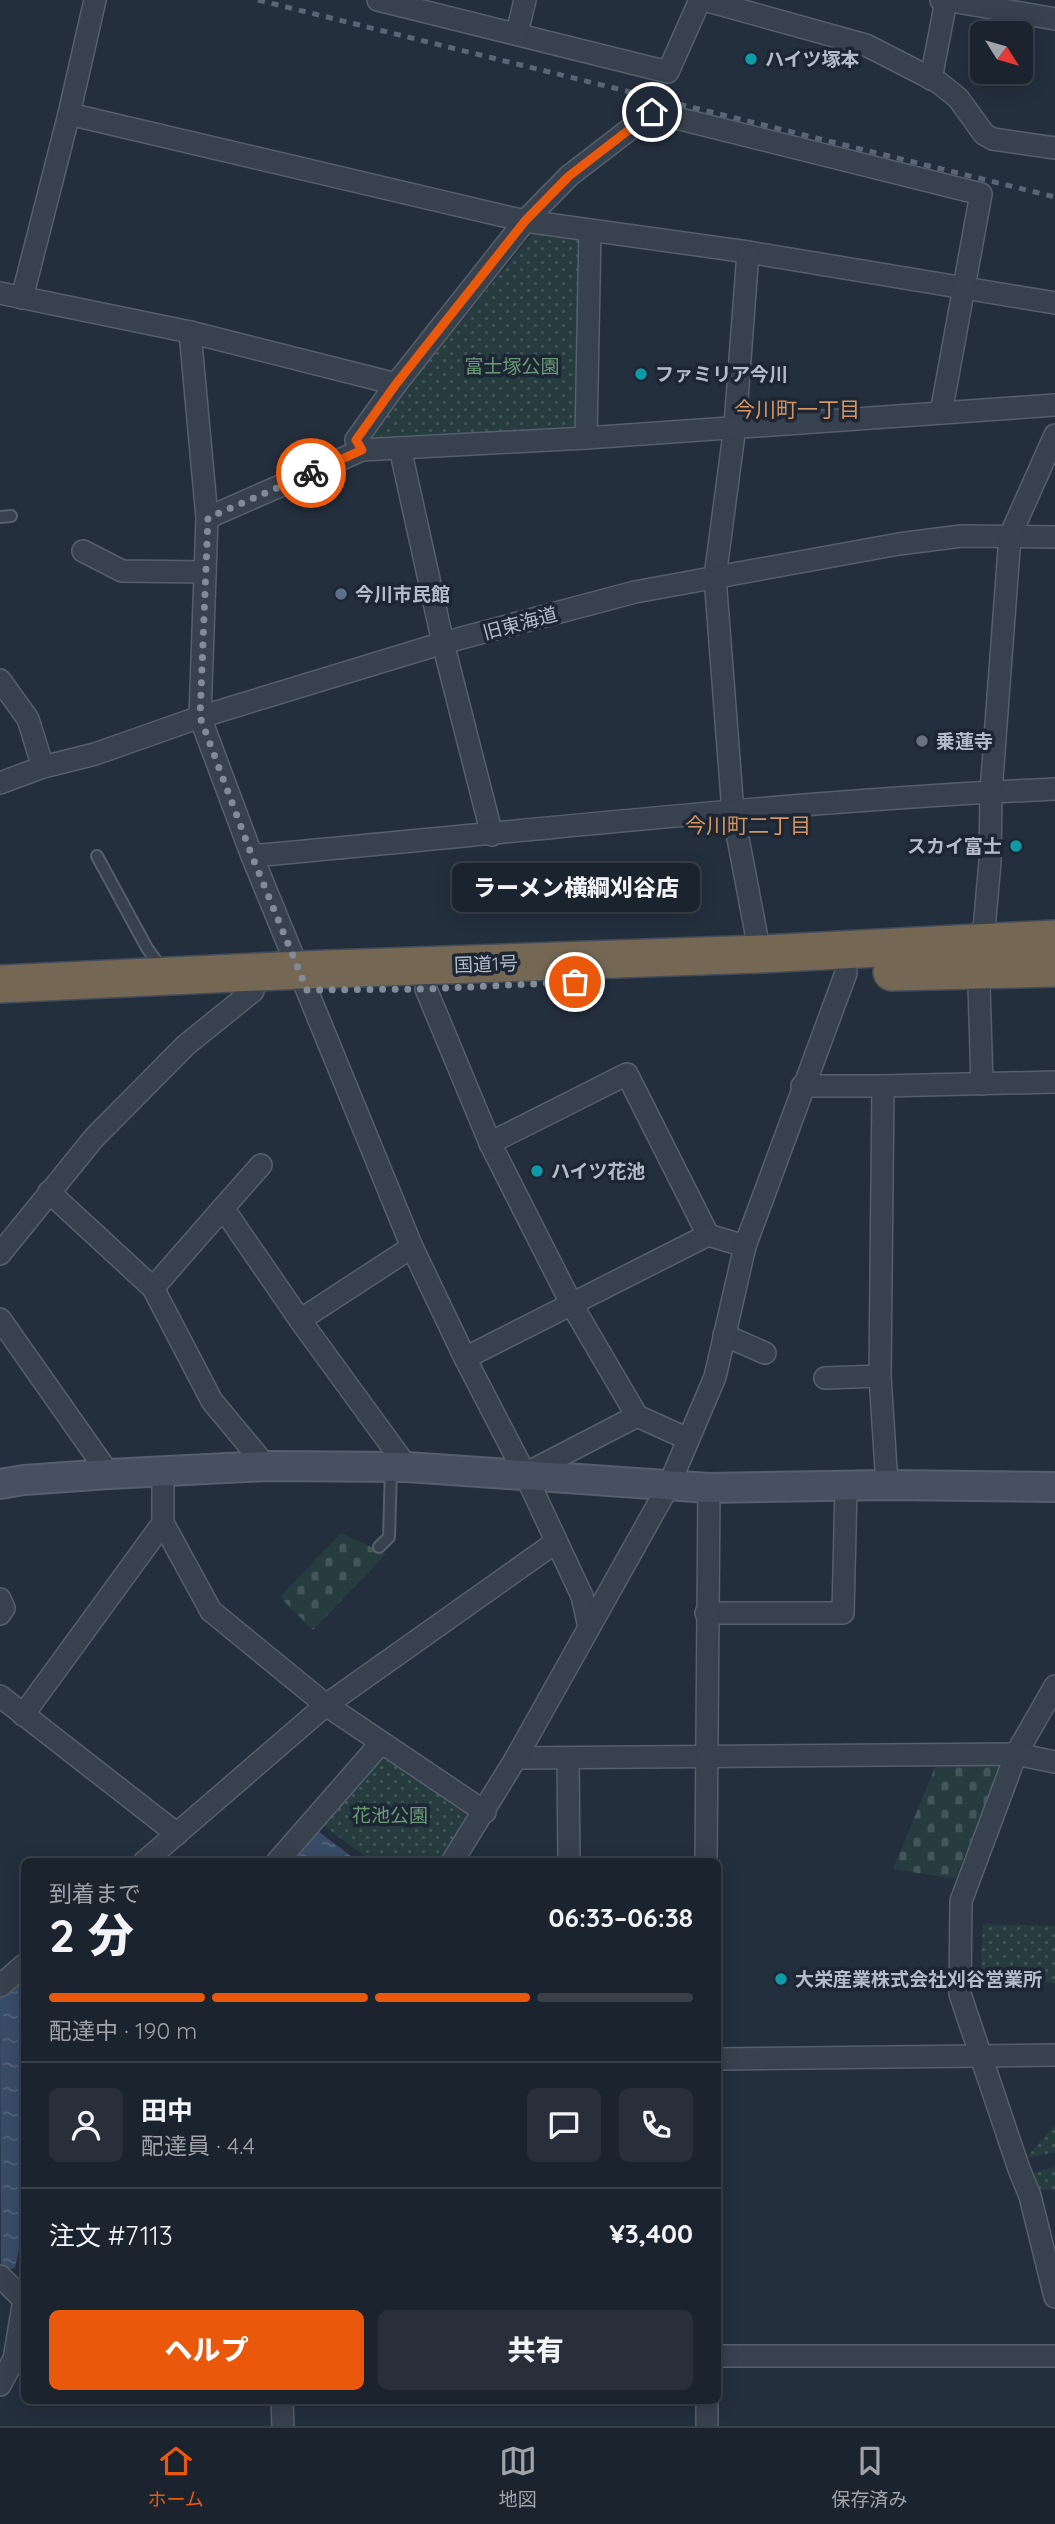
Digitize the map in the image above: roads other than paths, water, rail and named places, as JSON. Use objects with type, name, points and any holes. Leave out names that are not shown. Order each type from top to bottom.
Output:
[{"type":"highway","name":"国道1号","points":[[0,1005],[253,991],[304,980],[1055,939]]},
{"type":"highway","name":"国道1号","points":[[0,984],[167,977],[304,980],[426,989],[1055,968]]},
{"type":"street","points":[[22,298],[95,0]]},
{"type":"street","points":[[378,0],[668,72],[702,0],[866,45],[931,79],[958,99],[984,134],[993,139],[1055,148]]},
{"type":"street","points":[[517,33],[525,0]]},
{"type":"street","points":[[931,79],[944,0],[1055,19]]},
{"type":"street","points":[[362,450],[356,440],[396,384],[525,221],[569,176],[652,112],[981,194],[941,413]]},
{"type":"street","points":[[69,114],[525,221],[748,252],[1055,303]]},
{"type":"street","points":[[586,438],[590,230]]},
{"type":"street","points":[[748,252],[735,426],[715,577],[733,812],[760,954]]},
{"type":"street","points":[[0,293],[190,332],[396,384]]},
{"type":"street","points":[[190,332],[208,518],[200,717],[252,856],[412,1247],[525,1474],[582,1596],[589,1627]]},
{"type":"street","points":[[208,518],[362,450],[586,438],[1055,405]]},
{"type":"street","points":[[984,929],[990,862],[990,792],[1010,536],[1055,435]]},
{"type":"street","points":[[400,448],[443,643],[492,835]]},
{"type":"street","name":"旧東海道","points":[[0,783],[200,717],[443,643],[635,592],[898,544],[961,537],[1055,537]]},
{"type":"street","points":[[83,551],[122,571],[205,572]]},
{"type":"street","points":[[0,680],[28,719],[43,767]]},
{"type":"street","points":[[252,856],[733,812],[1055,789]]},
{"type":"street","points":[[455,1858],[485,1812],[669,1485],[715,1377],[745,1246],[846,973]]},
{"type":"street","points":[[979,986],[982,1084]]},
{"type":"street","points":[[426,989],[490,1143],[572,1305],[637,1416],[688,1439]]},
{"type":"street","points":[[1,1252],[94,1138],[177,1055],[253,991]]},
{"type":"street","points":[[490,1143],[627,1074],[708,1235]]},
{"type":"street","points":[[802,1086],[1055,1082]]},
{"type":"street","points":[[883,1086],[880,1376],[887,1485]]},
{"type":"street","points":[[153,1288],[261,1165]]},
{"type":"street","points":[[49,1192],[153,1288],[212,1401],[266,1466]]},
{"type":"street","points":[[223,1208],[399,1467]]},
{"type":"street","points":[[465,1358],[708,1235],[745,1246]]},
{"type":"street","points":[[300,1320],[412,1247]]},
{"type":"street","points":[[0,1319],[109,1474]]},
{"type":"street","points":[[724,1335],[765,1353]]},
{"type":"street","points":[[825,1378],[880,1376]]},
{"type":"street","points":[[525,1474],[637,1416]]},
{"type":"street","points":[[0,1484],[109,1474],[266,1466],[399,1467],[709,1488],[1055,1486]]},
{"type":"street","points":[[163,1472],[163,1523],[211,1611],[326,1706],[485,1812]]},
{"type":"street","points":[[706,1613],[843,1613],[846,1487]]},
{"type":"street","points":[[706,1858],[709,1488]]},
{"type":"street","points":[[23,1714],[163,1523]]},
{"type":"street","points":[[154,1858],[177,1834],[326,1706],[556,1542]]},
{"type":"street","points":[[0,1599],[4,1608],[0,1614]]},
{"type":"street","points":[[1055,1686],[1016,1754],[961,1901],[960,1994],[1030,2196],[1055,2297]]},
{"type":"street","points":[[0,1696],[177,1834]]},
{"type":"street","points":[[280,1858],[380,1744]]},
{"type":"street","points":[[516,1758],[1016,1754],[1055,1762]]},
{"type":"street","points":[[568,1758],[569,1858]]},
{"type":"street","points":[[0,1986],[21,1968]]},
{"type":"street","points":[[721,2059],[1055,2055]]},
{"type":"street","points":[[0,2276],[21,2297]]},
{"type":"street","points":[[9,2371],[21,2314]]},
{"type":"street","points":[[721,2356],[1055,2356]]},
{"type":"street","points":[[282,2404],[283,2426]]},
{"type":"street","points":[[707,2404],[707,2426]]},
{"type":"lane","points":[[97,856],[147,948],[167,977]]},
{"type":"lane","points":[[379,1548],[389,1537],[399,1467]]},
{"type":"water","points":[[315,1829],[354,1858],[290,1858]]},
{"type":"water","points":[[21,1976],[21,2240],[15,2268],[1,2271],[0,1994]]},
{"type":"railway","points":[[258,0],[1055,197]]},
{"type":"place","name":"ハイツ塚本","points":[[751,59]]},
{"type":"place","name":"ファミリア今川","points":[[641,374]]},
{"type":"place","name":"今川市民館","points":[[341,594]]},
{"type":"place","name":"乗蓮寺","points":[[922,741]]},
{"type":"place","name":"スカイ富士","points":[[1016,846]]},
{"type":"place","name":"ラーメン横綱刈谷店","points":[[575,982]]},
{"type":"place","name":"ハイツ花池","points":[[537,1171]]},
{"type":"place","name":"大栄産業株式会社刈谷営業所","points":[[781,1979]]},
{"type":"district","name":"今川町一丁目","points":[[797,409]]},
{"type":"district","name":"今川町二丁目","points":[[748,825]]},
{"type":"park label","name":"富士塚公園","points":[[512,366]]},
{"type":"park label","name":"花池公園","points":[[390,1815]]}]
